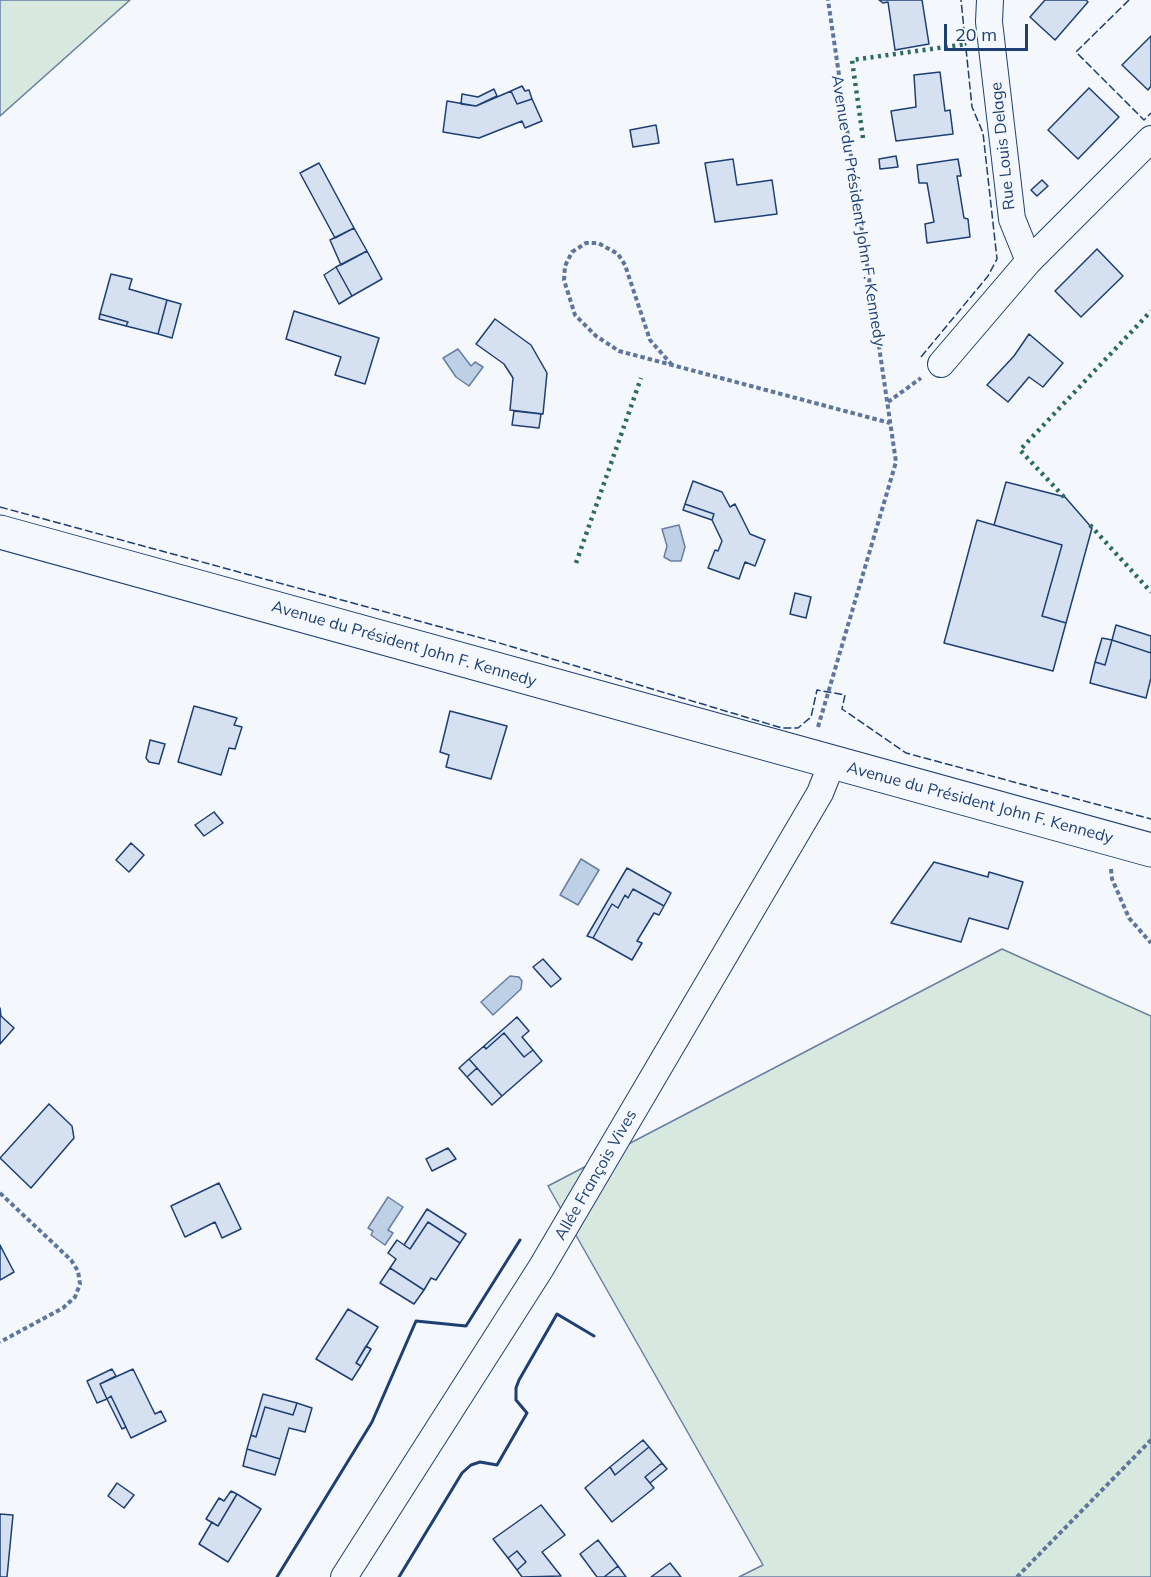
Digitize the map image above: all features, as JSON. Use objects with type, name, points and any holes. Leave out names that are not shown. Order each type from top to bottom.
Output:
[{"type":"main road","name":"Avenue du Président John F. Kennedy","points":[[0,532],[1151,850]]},
{"type":"street","name":"Rue Louis Delage","points":[[990,0],[989,22],[1012,219],[1029,261]]},
{"type":"street","points":[[941,364],[1029,261],[1151,139]]},
{"type":"street","name":"Allée François Vives","points":[[344,1577],[541,1268],[820,794],[820,760]]},
{"type":"path","name":"Avenue du Président John F. Kennedy","points":[[820,760],[896,462],[828,0]]},
{"type":"path","points":[[672,365],[650,340],[626,265],[618,254],[598,243],[586,243],[572,252],[566,266],[564,280],[575,315],[596,336],[619,351],[890,423]]},
{"type":"path","points":[[887,402],[941,364]]},
{"type":"path","points":[[1110,838],[1112,879],[1129,918],[1151,943]]},
{"type":"path","points":[[0,1193],[71,1260],[78,1271],[80,1284],[75,1297],[63,1308],[0,1342]]},
{"type":"path","points":[[1017,1577],[1151,1440]]},
{"type":"shaded area","points":[[0,0],[130,0],[0,116]]},
{"type":"shaded area","points":[[1002,949],[1151,1016],[1151,1577],[739,1577],[763,1565],[548,1186]]},
{"type":"water","points":[[458,349],[471,366],[475,362],[483,367],[469,386],[456,377],[443,358]]},
{"type":"water","points":[[679,525],[685,547],[681,561],[671,561],[664,557],[667,546],[662,529]]},
{"type":"water","points":[[581,859],[599,870],[578,905],[560,895]]},
{"type":"water","points":[[510,976],[519,977],[522,981],[521,989],[493,1015],[481,1002]]},
{"type":"water","points":[[388,1197],[403,1207],[388,1230],[393,1233],[385,1245],[371,1235],[373,1231],[368,1228]]},
{"type":"building","points":[[879,0],[922,0],[929,44],[895,50],[888,2],[883,3]]},
{"type":"building","points":[[1045,0],[1086,0],[1088,2],[1055,40],[1030,17]]},
{"type":"building","points":[[1151,36],[1151,86],[1148,90],[1122,65]]},
{"type":"building","points":[[940,72],[945,111],[950,110],[953,134],[896,141],[891,111],[916,107],[914,75]]},
{"type":"building","points":[[522,86],[525,91],[529,90],[532,99],[517,104],[511,91]]},
{"type":"building","points":[[1089,88],[1119,117],[1078,159],[1048,130]]},
{"type":"building","points":[[494,89],[497,96],[476,106],[461,104],[462,94],[478,97]]},
{"type":"building","points":[[511,91],[517,104],[532,99],[542,121],[525,128],[522,121],[479,138],[443,132],[447,101],[476,106]]},
{"type":"building","points":[[656,125],[659,143],[633,147],[630,130]]},
{"type":"building","points":[[896,156],[898,167],[880,169],[879,159]]},
{"type":"building","points":[[733,159],[737,185],[772,180],[777,214],[715,222],[705,163]]},
{"type":"building","points":[[958,159],[961,176],[957,176],[964,218],[968,219],[970,237],[927,243],[925,224],[934,222],[927,183],[919,183],[917,165]]},
{"type":"building","points":[[319,163],[354,228],[335,238],[300,173]]},
{"type":"building","points":[[1042,180],[1048,186],[1037,196],[1031,190]]},
{"type":"building","points":[[354,228],[367,251],[341,265],[330,240]]},
{"type":"building","points":[[1097,249],[1123,276],[1081,317],[1055,291]]},
{"type":"building","points":[[367,251],[382,279],[352,296],[336,267]]},
{"type":"building","points":[[336,267],[352,296],[339,304],[324,275]]},
{"type":"building","points":[[111,274],[132,279],[129,289],[167,300],[158,334],[126,326],[128,322],[100,314]]},
{"type":"building","points":[[167,300],[181,304],[172,338],[158,334]]},
{"type":"building","points":[[294,311],[379,338],[365,384],[335,375],[341,357],[286,339]]},
{"type":"building","points":[[100,314],[128,322],[126,326],[99,319]]},
{"type":"building","points":[[495,319],[531,345],[547,373],[543,414],[510,410],[513,378],[504,364],[476,344]]},
{"type":"building","points":[[1029,334],[1063,363],[1043,387],[1029,377],[1008,402],[987,385],[1014,356]]},
{"type":"building","points":[[514,411],[541,414],[539,428],[512,425]]},
{"type":"building","points":[[693,481],[722,492],[730,507],[735,504],[750,534],[765,540],[755,566],[745,562],[739,579],[708,568],[715,550],[718,551],[722,541],[712,520],[714,514],[685,504]]},
{"type":"building","points":[[1006,482],[1065,497],[1092,528],[1066,623],[1042,616],[1062,545],[994,525]]},
{"type":"building","points":[[685,504],[714,514],[712,520],[683,510]]},
{"type":"building","points":[[977,520],[1062,545],[1042,616],[1066,623],[1053,671],[944,643]]},
{"type":"building","points":[[795,593],[811,597],[806,618],[790,614]]},
{"type":"building","points":[[1116,625],[1151,636],[1151,653],[1112,640]]},
{"type":"building","points":[[1102,638],[1112,640],[1105,665],[1095,662]]},
{"type":"building","points":[[1112,640],[1151,653],[1151,678],[1146,698],[1090,683],[1095,662],[1105,665]]},
{"type":"building","points":[[194,706],[237,718],[234,725],[242,727],[235,749],[229,748],[221,775],[178,762]]},
{"type":"building","points":[[450,711],[507,726],[491,779],[446,767],[449,755],[440,752]]},
{"type":"building","points":[[150,740],[165,744],[159,764],[149,762],[146,758]]},
{"type":"building","points":[[214,812],[223,823],[204,836],[195,825]]},
{"type":"building","points":[[131,843],[144,855],[129,872],[116,860]]},
{"type":"building","points":[[934,862],[988,877],[989,872],[1023,882],[1008,929],[969,918],[961,942],[891,923]]},
{"type":"building","points":[[627,868],[671,893],[664,906],[633,889],[628,898],[625,895],[618,908],[612,904],[593,938],[587,936]]},
{"type":"building","points":[[633,889],[664,906],[659,915],[654,913],[637,941],[642,943],[632,960],[593,938],[612,904],[618,908],[625,895],[628,898]]},
{"type":"building","points":[[543,959],[561,979],[551,987],[533,967]]},
{"type":"building","points":[[0,1008],[1,1016],[14,1028],[0,1044]]},
{"type":"building","points":[[517,1017],[529,1031],[522,1037],[533,1050],[524,1057],[504,1033],[486,1049],[484,1046]]},
{"type":"building","points":[[504,1033],[524,1057],[533,1050],[542,1061],[502,1096],[469,1059],[484,1046],[486,1049]]},
{"type":"building","points":[[469,1059],[477,1068],[467,1077],[459,1068]]},
{"type":"building","points":[[477,1068],[502,1096],[492,1105],[467,1077]]},
{"type":"building","points":[[49,1104],[72,1126],[74,1138],[31,1188],[0,1158]]},
{"type":"building","points":[[448,1148],[456,1159],[432,1171],[426,1159]]},
{"type":"building","points":[[219,1183],[241,1229],[222,1238],[215,1222],[185,1237],[171,1206]]},
{"type":"building","points":[[427,1209],[466,1234],[460,1243],[428,1222],[410,1249],[404,1245]]},
{"type":"building","points":[[428,1222],[460,1243],[436,1280],[431,1278],[424,1290],[390,1268],[396,1259],[388,1253],[397,1240],[410,1249]]},
{"type":"building","points":[[0,1245],[14,1272],[0,1280]]},
{"type":"building","points":[[390,1268],[424,1290],[414,1304],[380,1283]]},
{"type":"building","points":[[348,1309],[378,1327],[356,1363],[361,1366],[352,1380],[316,1359]]},
{"type":"building","points":[[366,1346],[371,1349],[361,1366],[356,1363]]},
{"type":"building","points":[[112,1369],[116,1376],[100,1384],[107,1399],[97,1403],[87,1381]]},
{"type":"building","points":[[133,1369],[155,1414],[161,1411],[166,1421],[131,1438],[111,1396],[107,1399],[100,1384]]},
{"type":"building","points":[[263,1394],[297,1403],[293,1415],[265,1407],[256,1437],[251,1435]]},
{"type":"building","points":[[111,1396],[126,1427],[122,1429],[107,1399]]},
{"type":"building","points":[[297,1403],[312,1408],[305,1432],[289,1428],[280,1459],[247,1449],[251,1435],[256,1437],[265,1407],[293,1415]]},
{"type":"building","points":[[643,1440],[649,1447],[615,1475],[610,1467]]},
{"type":"building","points":[[649,1447],[662,1463],[645,1477],[654,1488],[612,1522],[585,1488],[610,1467],[615,1475]]},
{"type":"building","points":[[247,1449],[280,1459],[275,1475],[243,1466]]},
{"type":"building","points":[[662,1463],[667,1469],[650,1483],[645,1477]]},
{"type":"building","points":[[117,1483],[134,1495],[124,1508],[108,1496]]},
{"type":"building","points":[[231,1491],[237,1494],[218,1526],[206,1519],[219,1498],[224,1501]]},
{"type":"building","points":[[237,1494],[261,1509],[228,1562],[199,1544],[212,1522],[218,1526]]},
{"type":"building","points":[[541,1505],[565,1535],[542,1552],[561,1576],[522,1577],[517,1570],[526,1562],[517,1551],[508,1558],[493,1539]]},
{"type":"building","points":[[0,1514],[13,1515],[7,1577],[0,1577]]},
{"type":"building","points":[[598,1540],[618,1566],[604,1577],[597,1577],[580,1554]]},
{"type":"building","points":[[517,1551],[526,1562],[517,1570],[508,1558]]},
{"type":"building","points":[[670,1563],[681,1577],[651,1577]]},
{"type":"building","points":[[618,1566],[626,1577],[604,1577]]},
{"type":"hedge","points":[[863,138],[852,60],[967,44]]},
{"type":"hedge","points":[[1064,497],[1020,450],[1151,311]]},
{"type":"hedge","points":[[576,563],[641,378]]},
{"type":"hedge","points":[[1090,525],[1151,592]]},
{"type":"fence","points":[[921,357],[988,276],[997,259],[983,133],[972,107],[961,0]]},
{"type":"fence","points":[[1129,0],[1076,52],[1144,120],[1151,113]]},
{"type":"fence","points":[[0,507],[496,642],[782,728],[798,728],[811,717],[817,690],[845,695],[842,709],[906,753],[1151,819]]},
{"type":"wall","points":[[277,1577],[372,1422],[416,1321],[466,1326],[520,1240]]},
{"type":"wall","points":[[399,1577],[462,1473],[471,1465],[480,1462],[497,1465],[527,1413],[516,1400],[519,1380],[557,1314],[594,1336]]}]
